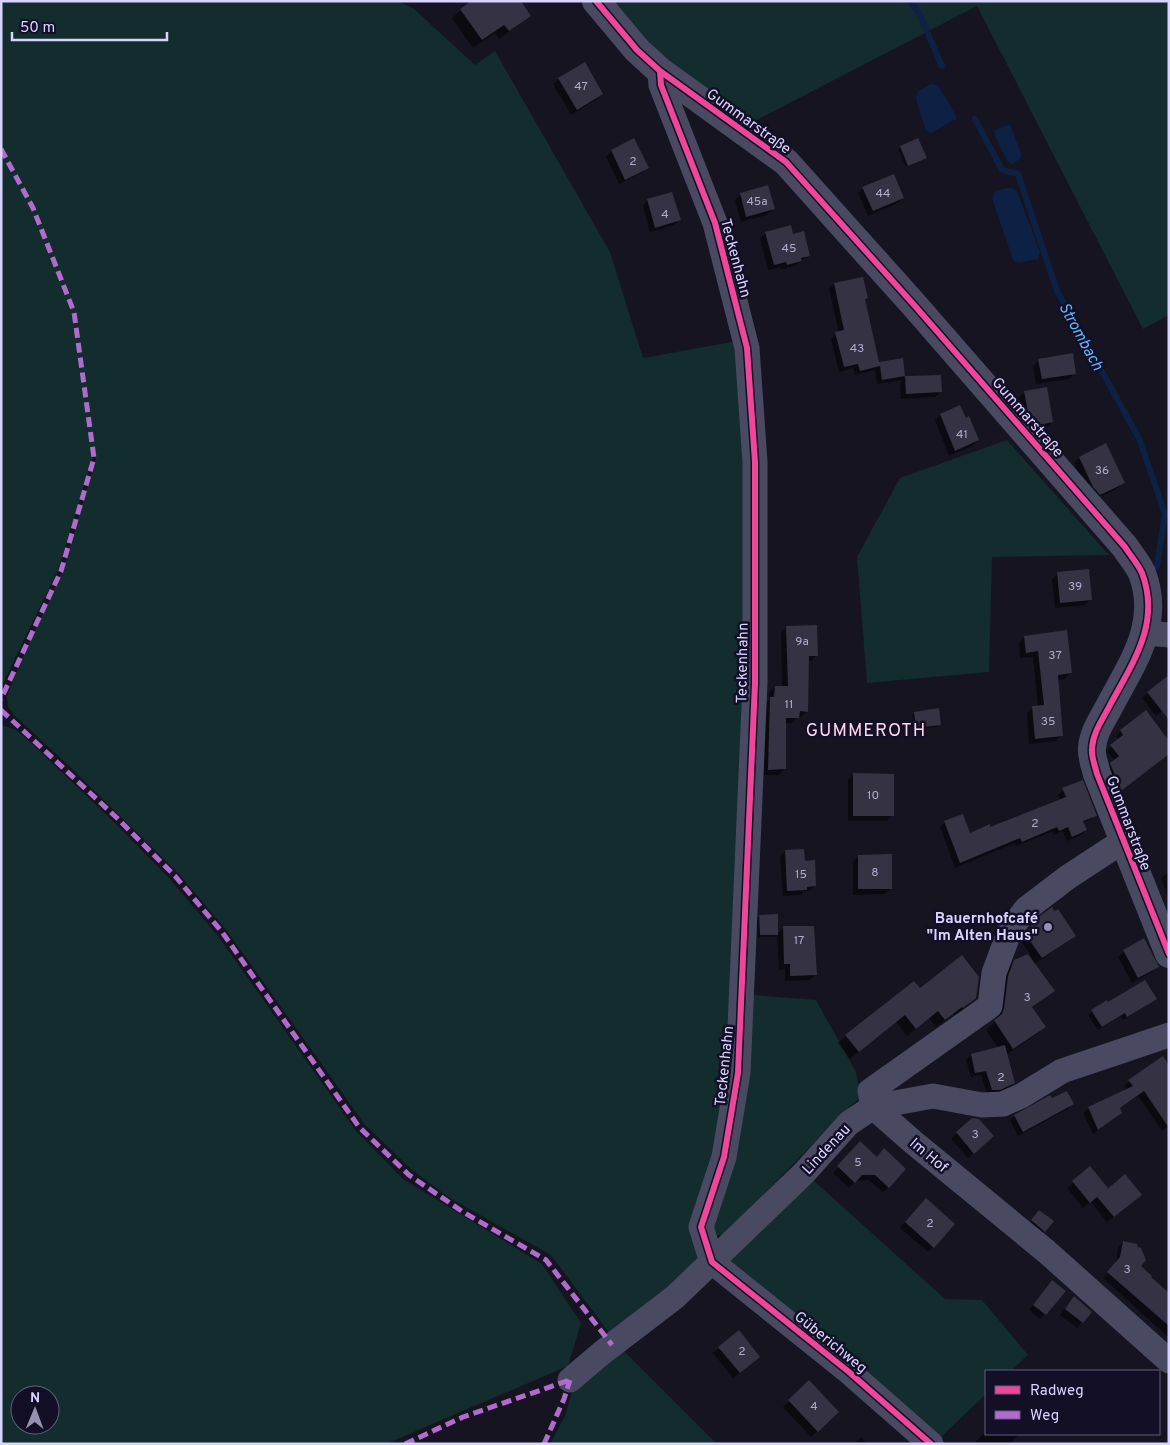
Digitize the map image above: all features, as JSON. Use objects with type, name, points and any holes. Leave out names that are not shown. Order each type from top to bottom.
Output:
[{"type":"street","name":"Gummarstraße","points":[[596,1],[638,50],[660,71],[786,162],[909,299],[1125,547],[1141,572],[1148,597],[1148,621],[1157,634],[1134,660],[1095,732],[1092,749],[1097,774],[1169,954]]},
{"type":"street","name":"Teckenhahn","points":[[660,71],[661,85],[715,223],[747,348],[755,462],[755,683],[738,1074],[724,1157],[701,1227],[712,1262]]},
{"type":"street","points":[[873,1107],[870,1091],[990,1006],[994,973],[1010,930],[1026,909],[1068,877],[1123,841]]},
{"type":"street","name":"Lindenau","points":[[570,1380],[603,1352],[675,1297],[804,1173],[849,1123],[873,1107],[933,1096],[982,1105],[1003,1104],[1021,1096],[1062,1071],[1169,1035]]},
{"type":"street","name":"Im Hof","points":[[873,1107],[1046,1252],[1169,1361]]},
{"type":"street","name":"Güberichweg","points":[[712,1262],[849,1372],[931,1444]]},
{"type":"green space","points":[[1,1],[397,1],[413,8],[475,65],[495,51],[610,252],[643,358],[737,341],[748,463],[733,1072],[716,1155],[689,1226],[702,1262],[610,1334],[551,1255],[448,1197],[411,1169],[365,1125],[227,931],[179,874],[66,763],[15,716],[8,707],[7,696],[21,661],[62,573],[96,459],[94,453],[58,570],[1,687]]},
{"type":"green space","points":[[611,1],[1169,1],[1169,315],[1143,329],[977,6],[751,123],[653,50]]},
{"type":"green space","points":[[1007,440],[1109,555],[992,557],[989,672],[867,683],[857,557],[900,478]]},
{"type":"green space","points":[[1,725],[16,730],[30,742],[115,823],[169,878],[218,936],[356,1131],[403,1179],[542,1264],[581,1323],[568,1366],[386,1444],[1,1444]]},
{"type":"green space","points":[[753,995],[816,1000],[856,1072],[861,1097],[724,1235],[714,1235],[709,1227]]},
{"type":"green space","points":[[813,1180],[945,1299],[982,1300],[1028,1355],[1012,1370],[985,1370],[985,1395],[939,1439],[726,1262]]},
{"type":"green space","points":[[622,1349],[717,1444],[550,1444],[565,1416],[574,1385]]},
{"type":"water","points":[[931,84],[938,85],[956,119],[931,133],[926,131],[916,99],[918,91]]},
{"type":"water","points":[[1010,124],[1021,154],[1020,159],[1012,164],[1007,161],[993,131]]},
{"type":"water","points":[[1010,187],[1017,191],[1040,252],[1038,259],[1018,263],[1013,260],[992,198],[996,191]]},
{"type":"building","points":[[471,1],[521,1],[531,16],[509,31],[504,25],[482,40],[460,9]]},
{"type":"building","points":[[585,62],[603,94],[577,110],[558,78]]},
{"type":"building","points":[[634,138],[649,168],[625,180],[611,150]]},
{"type":"building","points":[[918,138],[927,158],[908,166],[900,146]]},
{"type":"building","points":[[894,174],[904,198],[873,211],[862,187]]},
{"type":"building","points":[[768,185],[775,209],[746,217],[740,193]]},
{"type":"building","points":[[672,192],[681,220],[655,228],[647,199]]},
{"type":"building","points":[[791,225],[793,234],[804,231],[810,256],[801,258],[802,261],[787,265],[786,262],[774,265],[765,232]]},
{"type":"building","points":[[863,277],[868,298],[865,299],[879,362],[903,358],[905,376],[882,380],[880,366],[860,371],[858,364],[844,367],[835,332],[844,330],[834,283]]},
{"type":"building","points":[[1073,353],[1076,374],[1042,379],[1038,359]]},
{"type":"building","points":[[941,375],[942,392],[906,394],[905,376]]},
{"type":"building","points":[[1047,387],[1053,422],[1039,425],[1028,412],[1024,391]]},
{"type":"building","points":[[960,405],[966,418],[969,416],[979,440],[955,451],[940,414]]},
{"type":"building","points":[[1106,443],[1125,483],[1100,495],[1093,487],[1079,457]]},
{"type":"building","points":[[1089,569],[1092,600],[1060,603],[1057,572]]},
{"type":"building","points":[[817,625],[818,656],[809,656],[808,712],[800,711],[799,718],[786,718],[786,769],[768,770],[770,697],[774,697],[775,686],[788,686],[786,626]]},
{"type":"building","points":[[1067,630],[1072,673],[1058,675],[1063,736],[1035,739],[1032,706],[1044,705],[1038,651],[1026,653],[1024,636]]},
{"type":"building","points":[[1169,675],[1169,720],[1147,692]]},
{"type":"building","points":[[939,708],[941,725],[916,728],[914,712]]},
{"type":"building","points":[[1146,710],[1169,741],[1169,754],[1121,791],[1110,763],[1119,756],[1110,745],[1123,735],[1120,730]]},
{"type":"building","points":[[853,773],[894,774],[894,816],[853,816]]},
{"type":"building","points":[[1083,780],[1097,816],[1083,821],[1087,830],[1072,837],[1068,827],[1059,831],[1057,827],[1022,842],[1020,838],[960,863],[944,821],[963,814],[970,833],[1066,797],[1062,788]]},
{"type":"building","points":[[804,849],[805,861],[815,860],[816,886],[807,887],[807,890],[787,891],[785,850]]},
{"type":"building","points":[[892,854],[892,889],[858,889],[858,855]]},
{"type":"building","points":[[1052,907],[1054,911],[1058,909],[1076,936],[1042,958],[1025,934],[1036,919]]},
{"type":"building","points":[[778,914],[778,935],[760,935],[759,915]]},
{"type":"building","points":[[783,926],[814,926],[817,975],[790,976],[790,964],[784,964]]},
{"type":"building","points":[[1144,938],[1159,967],[1138,978],[1123,950]]},
{"type":"building","points":[[1028,954],[1055,991],[1032,1007],[1046,1027],[1013,1049],[994,1020],[1002,1014],[1004,1008],[1008,976],[1014,960]]},
{"type":"building","points":[[962,955],[979,977],[976,998],[963,1008],[945,1020],[938,1011],[916,1029],[905,1015],[859,1052],[845,1035],[914,981],[920,988]]},
{"type":"building","points":[[1145,980],[1157,999],[1127,1017],[1125,1013],[1102,1027],[1091,1010]]},
{"type":"building","points":[[1005,1045],[1015,1083],[1000,1090],[992,1090],[986,1071],[975,1073],[971,1054]]},
{"type":"building","points":[[1163,1056],[1169,1065],[1169,1128],[1144,1091],[1120,1108],[1122,1113],[1098,1130],[1088,1107],[1133,1086],[1128,1080]]},
{"type":"building","points":[[1067,1091],[1074,1104],[1023,1132],[1014,1115],[1050,1095],[1052,1098]]},
{"type":"building","points":[[972,1118],[979,1119],[994,1136],[974,1154],[956,1132]]},
{"type":"building","points":[[860,1141],[877,1157],[884,1148],[906,1169],[889,1188],[875,1175],[862,1175],[855,1183],[837,1166]]},
{"type":"building","points":[[1090,1166],[1108,1188],[1105,1191],[1125,1174],[1142,1195],[1114,1217],[1097,1197],[1090,1203],[1072,1181]]},
{"type":"building","points":[[926,1198],[955,1224],[934,1248],[905,1222]]},
{"type":"building","points":[[1039,1210],[1054,1221],[1045,1232],[1031,1220]]},
{"type":"building","points":[[1123,1241],[1137,1244],[1141,1248],[1146,1260],[1141,1266],[1169,1293],[1169,1326],[1107,1272],[1120,1257]]},
{"type":"building","points":[[1052,1280],[1066,1291],[1046,1315],[1033,1305]]},
{"type":"building","points":[[1074,1296],[1092,1312],[1083,1323],[1065,1309]]},
{"type":"building","points":[[739,1330],[760,1357],[740,1373],[718,1347]]},
{"type":"building","points":[[809,1380],[839,1412],[818,1432],[788,1400]]},
{"type":"waterway","name":"Strombach","points":[[910,1],[919,13],[942,66]]},
{"type":"waterway","name":"Strombach","points":[[975,119],[1002,170],[1018,174],[1057,291],[1139,438],[1165,514],[1157,566]]},
{"type":"marked path","points":[[1,149],[33,208],[74,312],[94,458],[61,571],[1,699]]},
{"type":"marked path","points":[[1,710],[117,818],[175,876],[222,932],[359,1127],[409,1175],[463,1212],[546,1260],[612,1345]]},
{"type":"marked path","points":[[405,1444],[463,1417],[570,1380]]},
{"type":"marked path","points":[[544,1444],[564,1399],[570,1380]]},
{"type":"cycle path","points":[[596,1],[637,50],[660,71],[786,162],[915,306],[1125,547],[1138,566],[1147,591],[1148,609],[1142,642],[1096,731],[1092,754],[1097,774],[1169,954]]},
{"type":"cycle path","points":[[660,71],[661,85],[715,223],[747,348],[755,462],[755,683],[738,1073],[724,1157],[701,1227],[712,1262],[849,1372],[931,1444]]},
{"type":"place","name":"Bauernhofcafé \"Im Alten Haus\"","points":[[1048,927]]},
{"type":"district","name":"GUMMEROTH","points":[[866,730]]}]
